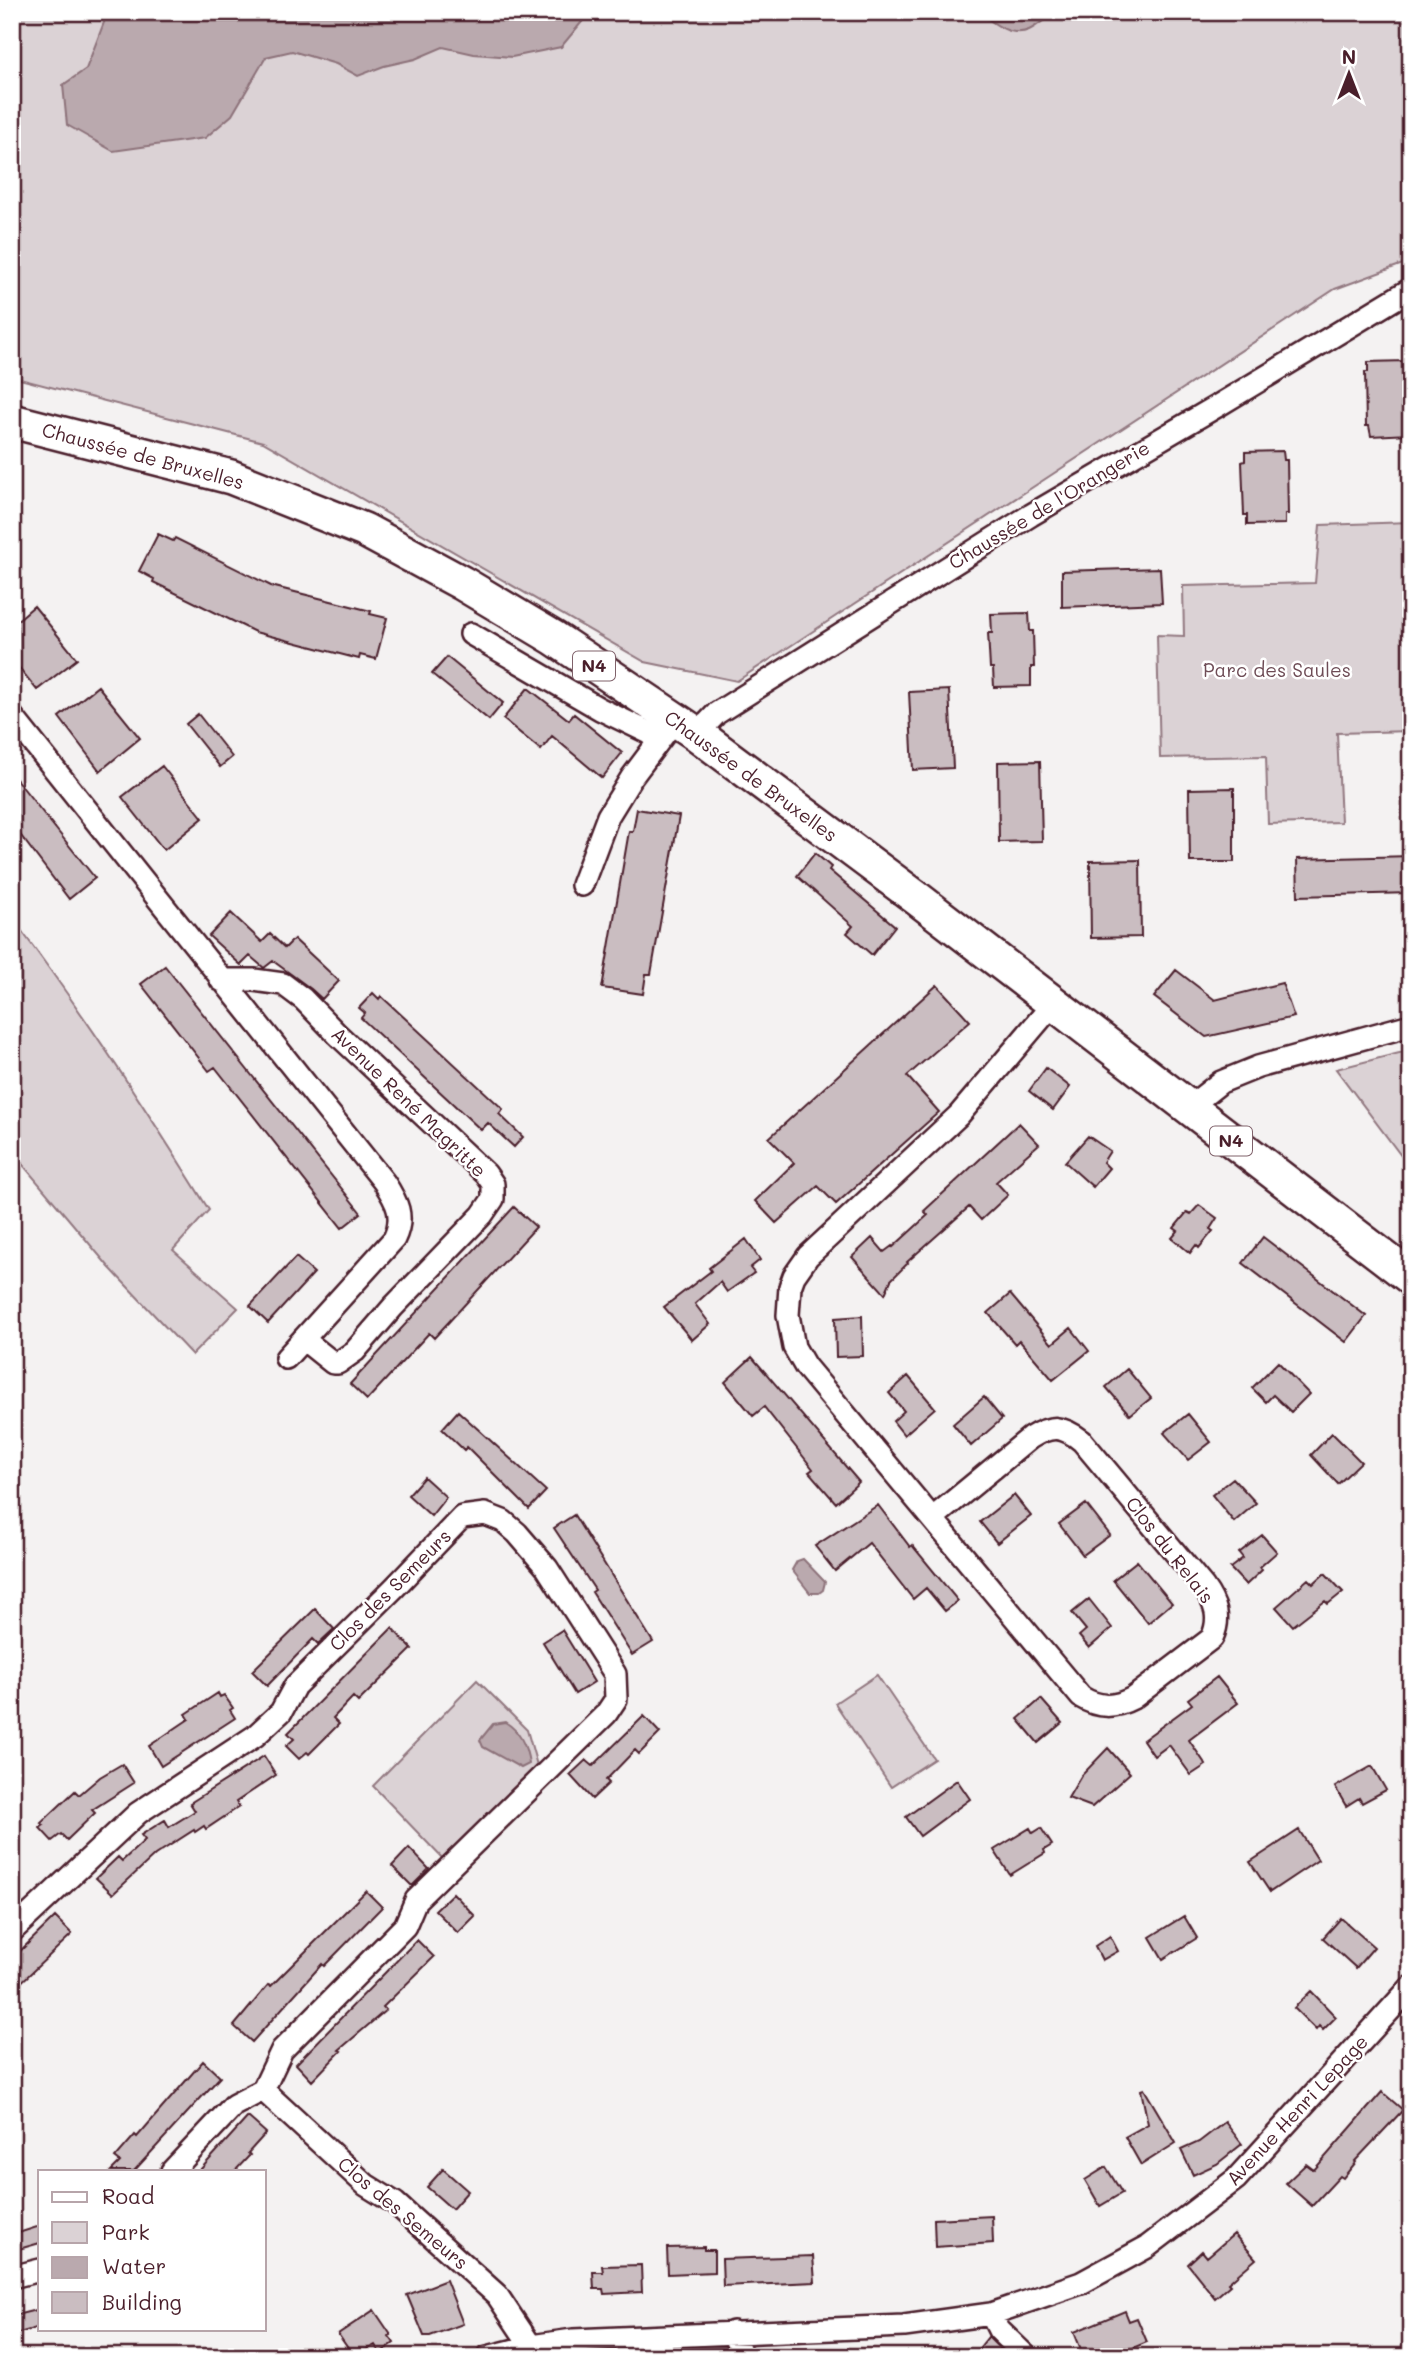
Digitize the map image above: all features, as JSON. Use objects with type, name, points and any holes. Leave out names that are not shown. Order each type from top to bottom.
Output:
[{"type":"main road","name":"Chaussée de Bruxelles","points":[[12,421],[231,477],[376,535],[554,638],[1052,1004],[1411,1278]]},
{"type":"street","name":"Chaussée de l'Orangerie","points":[[582,885],[608,816],[632,777],[677,731],[717,713],[944,568],[1411,289]]},
{"type":"street","points":[[471,634],[600,709],[677,731]]},
{"type":"street","points":[[12,716],[384,1182],[401,1213],[394,1239],[286,1358]]},
{"type":"street","name":"Avenue René Magritte","points":[[222,980],[254,979],[283,984],[303,999],[363,1059],[474,1160],[493,1184],[493,1199],[482,1215],[355,1351],[338,1363],[333,1363],[303,1339]]},
{"type":"street","name":"Clos du Relais","points":[[933,1518],[1030,1438],[1045,1429],[1061,1428],[1082,1441],[1203,1586],[1214,1602],[1219,1624],[1212,1638],[1133,1698],[1119,1705],[1092,1703],[1081,1696],[805,1366],[794,1347],[789,1324],[790,1287],[808,1256],[959,1115],[1052,1004]]},
{"type":"street","points":[[1188,1108],[1222,1082],[1258,1067],[1411,1025]]},
{"type":"street","name":"Clos des Semeurs","points":[[12,1931],[138,1813],[255,1736],[281,1712],[295,1686],[462,1517],[485,1514],[503,1521],[548,1568],[615,1674],[615,1699],[607,1714],[416,1900],[405,1926],[282,2050],[263,2090],[366,2185],[395,2203],[497,2295],[531,2346]]},
{"type":"street","name":"Avenue Henri Lepage","points":[[487,2357],[531,2346],[573,2340],[904,2326],[991,2314],[1081,2283],[1139,2252],[1176,2227],[1236,2179],[1411,1987]]},
{"type":"street","points":[[173,2170],[234,2105],[263,2090]]},
{"type":"street","points":[[12,2277],[38,2270]]},
{"type":"street","points":[[991,2314],[999,2330],[1027,2357]]},
{"type":"street","points":[[733,2332],[742,2357]]},
{"type":"green space","points":[[12,12],[1411,12],[1411,261],[1335,289],[737,681],[645,662],[263,442],[12,377]]},
{"type":"green space","name":"Parc des Saules","points":[[1411,522],[1411,731],[1337,733],[1341,822],[1268,824],[1266,756],[1160,758],[1157,635],[1184,636],[1183,586],[1315,583],[1320,525]]},
{"type":"green space","points":[[12,918],[114,1062],[209,1210],[173,1250],[238,1308],[192,1355],[109,1267],[12,1152]]},
{"type":"green space","points":[[1411,1050],[1411,1169],[1336,1069]]},
{"type":"green space","points":[[877,1675],[934,1759],[891,1787],[835,1703]]},
{"type":"green space","points":[[477,1680],[527,1730],[538,1769],[445,1861],[373,1786]]},
{"type":"water","points":[[108,12],[587,12],[586,17],[561,47],[512,57],[474,54],[443,47],[415,59],[384,66],[358,76],[336,64],[292,51],[266,57],[232,115],[205,138],[113,151],[67,125],[63,85],[86,69]]},
{"type":"water","points":[[979,12],[1055,12],[1054,17],[1029,30],[1016,32],[1002,28]]},
{"type":"water","points":[[803,1559],[825,1582],[819,1593],[810,1593],[792,1570],[797,1561]]},
{"type":"water","points":[[505,1722],[519,1735],[527,1752],[529,1764],[521,1768],[483,1747],[480,1740],[493,1724]]},
{"type":"building","points":[[1406,361],[1407,370],[1410,370],[1409,434],[1371,436],[1369,426],[1366,426],[1365,372],[1368,372],[1368,362]]},
{"type":"building","points":[[1283,451],[1284,460],[1287,460],[1288,514],[1285,514],[1285,524],[1247,525],[1247,515],[1244,515],[1242,462],[1245,461],[1245,452]]},
{"type":"building","points":[[158,534],[173,541],[175,538],[271,586],[371,611],[370,614],[387,618],[376,659],[360,655],[359,659],[255,632],[153,582],[154,579],[139,571]]},
{"type":"building","points":[[1160,568],[1162,603],[1062,607],[1062,571]]},
{"type":"building","points":[[34,606],[77,659],[37,690],[12,659],[12,625]]},
{"type":"building","points":[[1029,613],[1030,631],[1033,631],[1034,667],[1031,667],[1031,686],[994,687],[988,633],[992,633],[991,614]]},
{"type":"building","points":[[447,657],[503,703],[489,720],[432,674]]},
{"type":"building","points":[[98,686],[140,738],[100,771],[59,717]]},
{"type":"building","points":[[528,688],[569,720],[574,714],[622,753],[602,778],[552,736],[541,750],[503,719]]},
{"type":"building","points":[[949,690],[953,768],[913,770],[909,692]]},
{"type":"building","points":[[198,714],[232,757],[220,767],[186,724]]},
{"type":"building","points":[[1040,761],[1042,841],[999,842],[998,762]]},
{"type":"building","points":[[162,766],[203,818],[164,850],[122,797]]},
{"type":"building","points":[[12,774],[95,878],[69,899],[12,824]]},
{"type":"building","points":[[1234,788],[1234,862],[1190,862],[1189,789]]},
{"type":"building","points":[[637,809],[679,816],[651,974],[646,974],[643,994],[602,988],[629,831],[633,831]]},
{"type":"building","points":[[815,853],[831,867],[829,870],[895,926],[872,955],[847,933],[853,926],[797,876]]},
{"type":"building","points":[[1411,856],[1411,893],[1298,896],[1297,859]]},
{"type":"building","points":[[1140,860],[1141,937],[1091,938],[1090,861]]},
{"type":"building","points":[[231,913],[262,942],[270,934],[285,948],[294,939],[339,981],[322,999],[273,961],[264,968],[250,956],[241,965],[209,936]]},
{"type":"building","points":[[165,966],[361,1213],[342,1228],[215,1067],[209,1071],[141,984]]},
{"type":"building","points":[[1176,970],[1215,1000],[1282,983],[1294,1017],[1206,1037],[1154,997]]},
{"type":"building","points":[[937,985],[970,1021],[907,1076],[939,1112],[836,1204],[818,1186],[776,1223],[755,1201],[794,1163],[769,1138]]},
{"type":"building","points":[[373,993],[379,999],[381,996],[503,1109],[499,1114],[523,1137],[514,1147],[488,1123],[481,1130],[361,1018],[365,1013],[359,1008]]},
{"type":"building","points":[[1046,1068],[1070,1087],[1053,1110],[1029,1091]]},
{"type":"building","points":[[1019,1123],[1039,1144],[996,1182],[1008,1195],[981,1220],[969,1207],[907,1262],[891,1280],[885,1294],[852,1257],[872,1238],[884,1252],[893,1247],[928,1215],[924,1211]]},
{"type":"building","points":[[1088,1136],[1110,1151],[1103,1162],[1109,1168],[1093,1187],[1065,1162]]},
{"type":"building","points":[[1199,1205],[1217,1218],[1210,1229],[1213,1231],[1199,1248],[1196,1245],[1190,1253],[1172,1238],[1178,1231],[1174,1228],[1187,1212],[1191,1214]]},
{"type":"building","points":[[514,1207],[536,1227],[434,1338],[429,1333],[367,1400],[350,1384]]},
{"type":"building","points":[[1263,1237],[1366,1316],[1346,1342],[1243,1263]]},
{"type":"building","points":[[746,1239],[760,1260],[750,1268],[754,1273],[727,1292],[720,1282],[695,1304],[710,1324],[692,1340],[664,1307],[711,1271],[709,1268]]},
{"type":"building","points":[[296,1257],[314,1273],[268,1323],[250,1306]]},
{"type":"building","points":[[1010,1294],[1052,1344],[1071,1328],[1089,1351],[1053,1380],[1019,1340],[1015,1344],[988,1313]]},
{"type":"building","points":[[862,1316],[863,1356],[836,1357],[835,1318]]},
{"type":"building","points":[[752,1357],[859,1482],[836,1503],[809,1472],[813,1469],[764,1407],[753,1416],[725,1382]]},
{"type":"building","points":[[1278,1362],[1309,1394],[1291,1412],[1273,1395],[1266,1402],[1252,1388]]},
{"type":"building","points":[[1127,1369],[1151,1398],[1130,1415],[1106,1387]]},
{"type":"building","points":[[908,1376],[935,1408],[904,1435],[893,1421],[904,1411],[889,1393]]},
{"type":"building","points":[[984,1397],[1002,1419],[971,1446],[953,1424]]},
{"type":"building","points":[[458,1411],[546,1491],[529,1509],[467,1447],[464,1450],[442,1429]]},
{"type":"building","points":[[1188,1414],[1211,1442],[1188,1460],[1164,1433]]},
{"type":"building","points":[[1332,1433],[1361,1462],[1338,1484],[1311,1455]]},
{"type":"building","points":[[424,1477],[446,1497],[431,1516],[408,1495]]},
{"type":"building","points":[[1233,1478],[1256,1503],[1234,1522],[1212,1495]]},
{"type":"building","points":[[1014,1495],[1031,1516],[997,1543],[980,1522]]},
{"type":"building","points":[[1086,1504],[1110,1535],[1083,1555],[1059,1524]]},
{"type":"building","points":[[878,1505],[910,1547],[912,1545],[958,1601],[945,1611],[926,1588],[913,1599],[869,1543],[835,1571],[815,1546]]},
{"type":"building","points":[[574,1515],[653,1642],[632,1655],[592,1592],[595,1590],[554,1528]]},
{"type":"building","points":[[1262,1535],[1277,1552],[1260,1567],[1262,1570],[1246,1585],[1230,1568],[1243,1558],[1239,1553]]},
{"type":"building","points":[[1137,1561],[1172,1603],[1148,1623],[1113,1580]]},
{"type":"building","points":[[1325,1573],[1343,1592],[1328,1604],[1325,1601],[1293,1626],[1276,1607],[1308,1579],[1313,1584]]},
{"type":"building","points":[[1089,1599],[1112,1628],[1089,1648],[1079,1636],[1086,1630],[1072,1613]]},
{"type":"building","points":[[315,1609],[334,1629],[318,1644],[313,1639],[267,1686],[252,1671]]},
{"type":"building","points":[[392,1628],[412,1649],[358,1702],[353,1697],[333,1718],[339,1724],[309,1754],[307,1752],[299,1759],[286,1746],[294,1739],[288,1733]]},
{"type":"building","points":[[562,1630],[594,1682],[575,1694],[543,1642]]},
{"type":"building","points":[[1217,1677],[1238,1703],[1189,1740],[1206,1765],[1191,1775],[1169,1745],[1154,1756],[1143,1740],[1192,1704],[1188,1699]]},
{"type":"building","points":[[218,1693],[220,1697],[224,1695],[233,1708],[230,1710],[235,1718],[161,1766],[149,1746],[189,1719],[186,1714]]},
{"type":"building","points":[[1041,1699],[1062,1723],[1038,1743],[1018,1719]]},
{"type":"building","points":[[644,1716],[660,1733],[639,1754],[635,1750],[606,1780],[609,1783],[592,1799],[570,1775],[586,1760],[593,1766]]},
{"type":"building","points":[[1108,1748],[1130,1773],[1092,1807],[1068,1798],[1081,1776]]},
{"type":"building","points":[[264,1756],[276,1775],[236,1802],[239,1807],[206,1829],[204,1826],[195,1832],[194,1830],[155,1855],[113,1894],[96,1878],[118,1857],[122,1861],[145,1840],[141,1835],[165,1820],[169,1827],[195,1811],[190,1803]]},
{"type":"building","points":[[122,1764],[134,1783],[92,1810],[95,1813],[67,1840],[61,1834],[52,1841],[40,1828],[44,1825],[41,1823],[75,1791],[79,1795],[100,1777]]},
{"type":"building","points":[[1372,1766],[1386,1790],[1362,1803],[1359,1798],[1346,1806],[1335,1787]]},
{"type":"building","points":[[957,1780],[970,1799],[920,1836],[906,1817]]},
{"type":"building","points":[[1030,1828],[1033,1833],[1041,1828],[1052,1845],[1044,1850],[1045,1853],[1010,1875],[994,1850]]},
{"type":"building","points":[[1299,1830],[1318,1860],[1270,1892],[1250,1862]]},
{"type":"building","points":[[409,1848],[429,1869],[412,1886],[392,1866]]},
{"type":"building","points":[[366,1891],[382,1907],[324,1966],[322,1964],[252,2042],[234,2026],[268,1985],[271,1986]]},
{"type":"building","points":[[453,1893],[475,1916],[458,1933],[435,1910]]},
{"type":"building","points":[[1184,1916],[1197,1938],[1163,1959],[1150,1937]]},
{"type":"building","points":[[55,1917],[72,1934],[12,1991],[12,1959]]},
{"type":"building","points":[[1341,1918],[1374,1947],[1356,1968],[1323,1938]]},
{"type":"building","points":[[1110,1936],[1118,1951],[1102,1960],[1095,1946]]},
{"type":"building","points":[[417,1940],[434,1957],[383,2007],[386,2010],[339,2050],[341,2051],[312,2081],[296,2064]]},
{"type":"building","points":[[1311,1991],[1336,2017],[1323,2030],[1319,2026],[1316,2030],[1294,2008]]},
{"type":"building","points":[[203,2061],[220,2077],[135,2170],[112,2170],[120,2162],[115,2158],[135,2135],[137,2137]]},
{"type":"building","points":[[1144,2089],[1176,2143],[1141,2165],[1125,2137],[1148,2124],[1141,2090]]},
{"type":"building","points":[[1382,2092],[1403,2110],[1355,2161],[1343,2178],[1340,2176],[1312,2206],[1286,2183],[1306,2164],[1314,2170]]},
{"type":"building","points":[[248,2117],[266,2133],[236,2170],[200,2170]]},
{"type":"building","points":[[1225,2122],[1242,2144],[1217,2164],[1193,2175],[1181,2150],[1199,2142]]},
{"type":"building","points":[[1106,2167],[1122,2193],[1100,2206],[1085,2180]]},
{"type":"building","points":[[443,2169],[468,2191],[452,2209],[427,2187]]},
{"type":"building","points":[[992,2216],[993,2243],[935,2247],[934,2219]]},
{"type":"building","points":[[38,2227],[38,2244],[12,2251],[12,2235]]},
{"type":"building","points":[[1234,2234],[1256,2259],[1215,2298],[1188,2264],[1202,2251],[1207,2257]]},
{"type":"building","points":[[704,2247],[704,2250],[714,2250],[714,2272],[668,2274],[667,2248]]},
{"type":"building","points":[[813,2256],[815,2282],[723,2286],[722,2259]]},
{"type":"building","points":[[641,2265],[642,2292],[604,2294],[603,2289],[594,2289],[593,2272],[603,2272],[602,2266]]},
{"type":"building","points":[[446,2280],[463,2324],[424,2336],[407,2295]]},
{"type":"building","points":[[38,2310],[38,2328],[12,2335],[12,2316]]},
{"type":"building","points":[[374,2310],[394,2343],[380,2353],[375,2345],[354,2357],[338,2334]]},
{"type":"building","points":[[1125,2311],[1129,2321],[1137,2318],[1147,2342],[1112,2357],[1084,2357],[1074,2332]]},
{"type":"building","points":[[988,2337],[1008,2357],[972,2357]]}]
